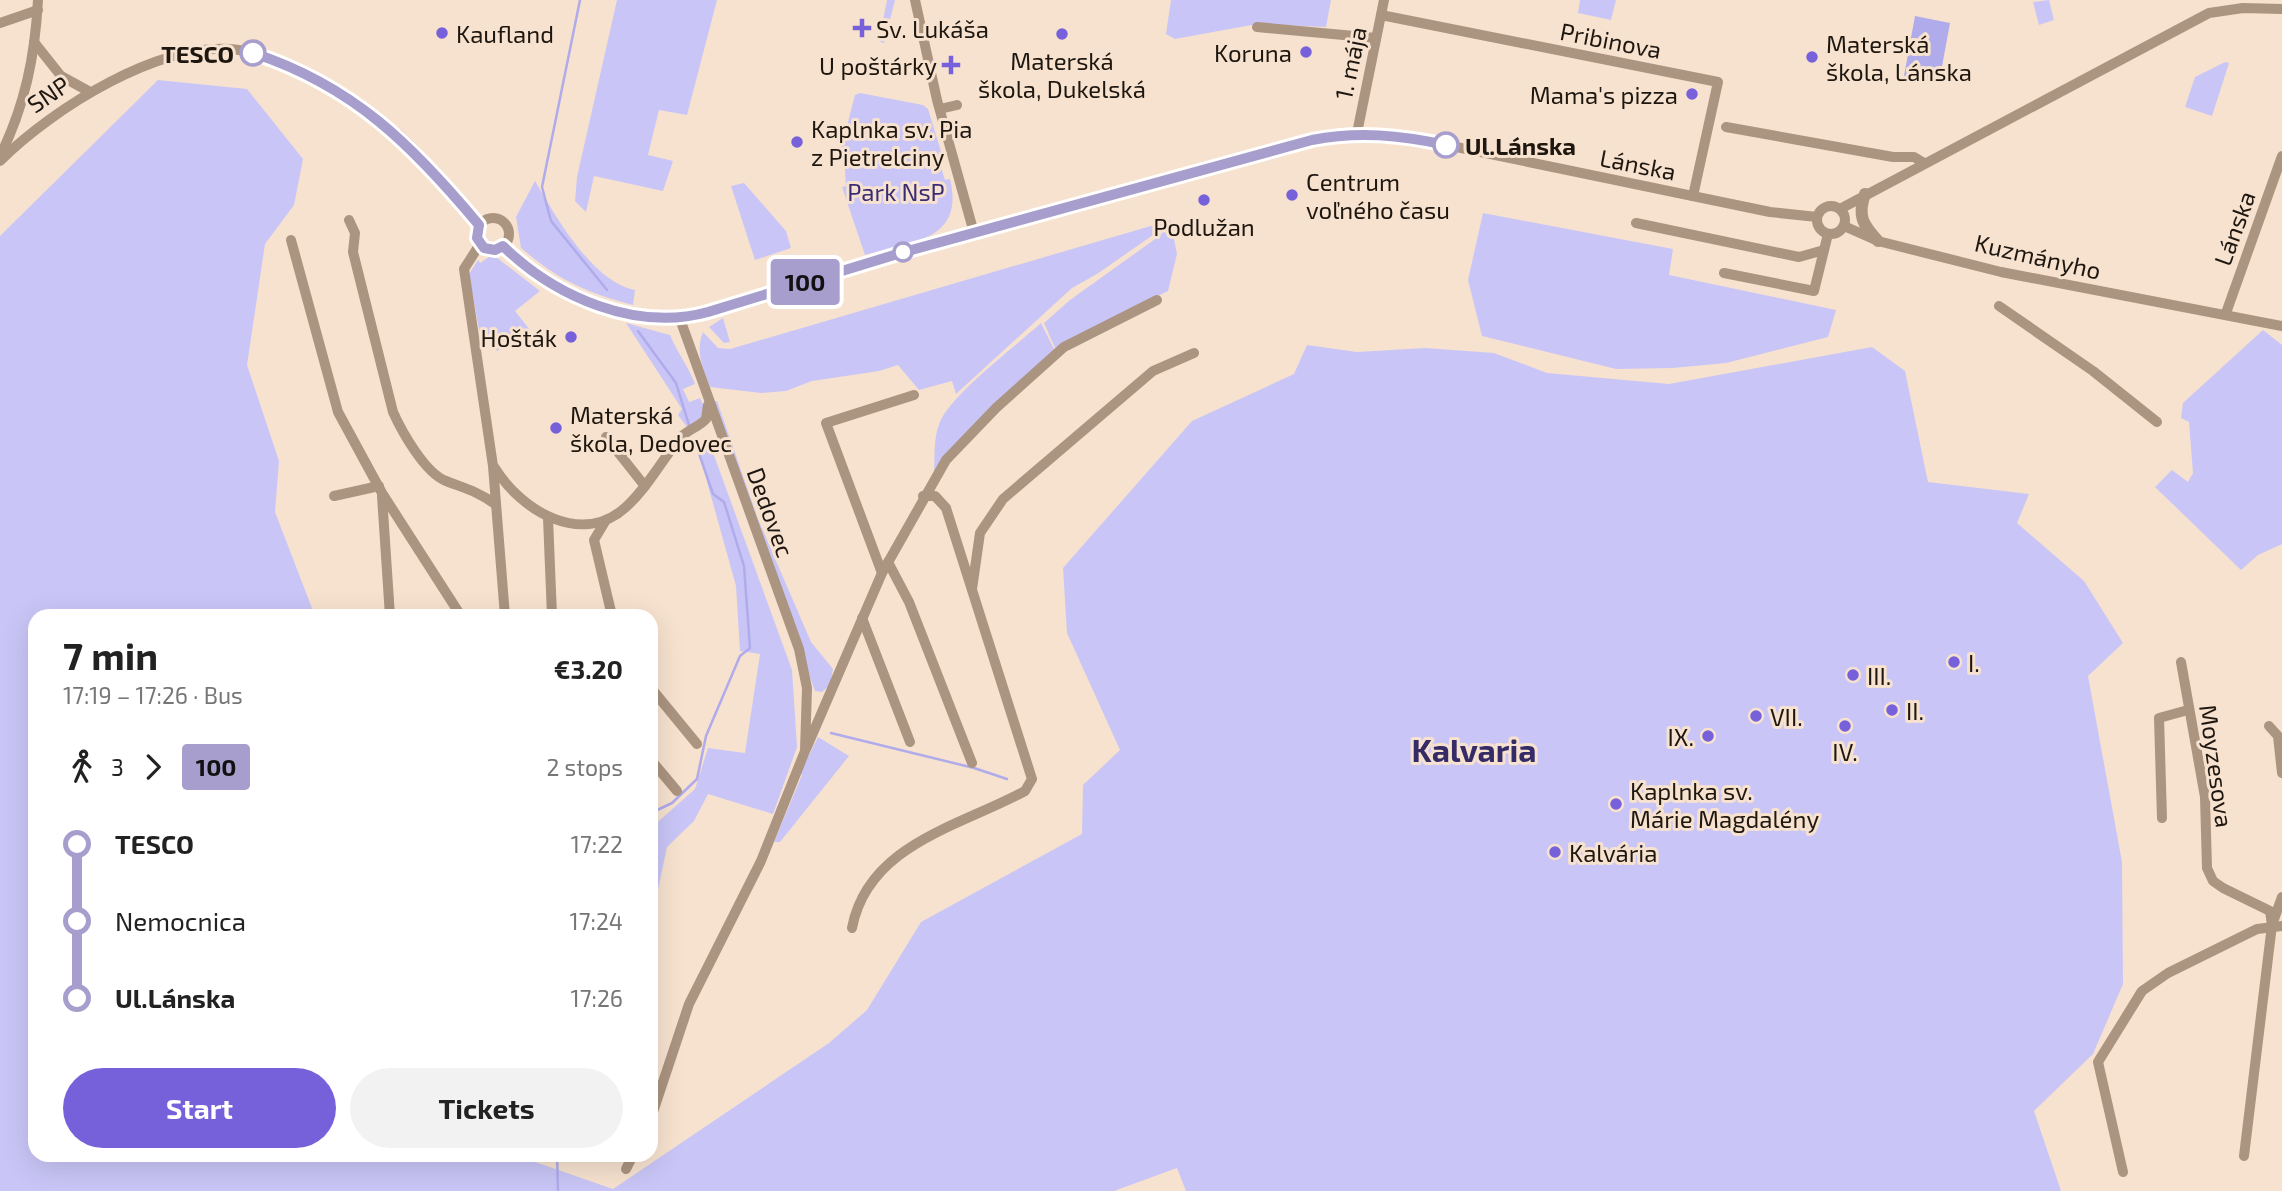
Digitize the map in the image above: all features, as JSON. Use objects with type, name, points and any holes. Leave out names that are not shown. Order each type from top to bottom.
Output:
[{"type":"street","points":[[915,0],[935,94],[974,233]]},
{"type":"street","name":"1. mája","points":[[1357,133],[1384,0]]},
{"type":"street","name":"SNP","points":[[0,23],[38,5]]},
{"type":"street","name":"SNP","points":[[1,154],[24,99],[38,5]]},
{"type":"street","points":[[1840,209],[1845,216],[1844,226],[1839,232],[1828,234],[1819,228],[1818,217],[1826,207],[1840,209],[2209,13],[2243,8],[2282,9]]},
{"type":"street","name":"Pribinova","points":[[1381,15],[1718,82],[1693,196]]},
{"type":"street","points":[[1257,27],[1376,38]]},
{"type":"street","name":"SNP","points":[[34,42],[61,76],[90,92]]},
{"type":"street","name":"SNP","points":[[1,154],[42,122],[90,92],[166,61],[217,50],[253,53],[292,68],[396,133],[438,175],[479,225]]},
{"type":"street","points":[[940,110],[957,105]]},
{"type":"street","points":[[1726,127],[1893,157],[1914,157],[1924,163]]},
{"type":"street","name":"Lánska","points":[[680,318],[1288,146],[1357,133],[1408,137],[1770,212],[1818,217]]},
{"type":"street","name":"Lánska","points":[[2226,313],[2282,156]]},
{"type":"street","points":[[1865,194],[1860,215],[1863,225],[1878,241]]},
{"type":"street","points":[[491,218],[503,222],[508,233],[503,246],[490,250],[480,244],[477,238],[479,225],[491,218]]},
{"type":"street","points":[[349,220],[355,233],[352,252],[393,412],[400,427],[438,476],[481,493],[495,504]]},
{"type":"street","points":[[1636,223],[1798,257],[1824,250]]},
{"type":"street","name":"Kuzmányho","points":[[1844,226],[1878,241],[2096,292],[2226,313],[2282,326]]},
{"type":"street","points":[[1724,273],[1815,291],[1828,234]]},
{"type":"street","points":[[291,240],[338,412],[381,490],[456,609]]},
{"type":"street","points":[[480,244],[464,269],[493,466],[504,609]]},
{"type":"street","points":[[503,246],[536,274],[588,302],[635,314],[680,318]]},
{"type":"street","name":"Dedovec","points":[[658,1097],[689,1004],[761,861],[881,573],[923,496],[946,460],[1056,354],[1157,300]]},
{"type":"street","points":[[1999,306],[2093,371],[2157,422]]},
{"type":"street","name":"Dedovec","points":[[680,318],[799,649],[807,688],[805,751]]},
{"type":"street","points":[[972,590],[980,533],[1003,499],[1153,371],[1194,353]]},
{"type":"street","points":[[881,573],[826,423],[914,395]]},
{"type":"street","points":[[493,466],[512,491],[548,518],[566,523],[591,524],[607,519],[626,508],[686,432],[702,423],[708,411],[708,402]]},
{"type":"street","points":[[606,437],[644,485]]},
{"type":"street","points":[[852,928],[867,889],[897,854],[1016,795],[1031,783],[1030,768],[937,481],[946,460]]},
{"type":"street","points":[[334,496],[381,490]]},
{"type":"street","points":[[381,490],[390,609]]},
{"type":"street","points":[[923,496],[935,496],[946,508]]},
{"type":"street","points":[[548,518],[552,609]]},
{"type":"street","points":[[607,519],[595,533],[594,548],[610,609]]},
{"type":"street","points":[[566,523],[583,534],[594,548]]},
{"type":"street","points":[[385,533],[394,527],[404,528]]},
{"type":"street","points":[[888,562],[909,602],[972,763]]},
{"type":"street","points":[[862,618],[910,742]]},
{"type":"street","name":"Moyzesova","points":[[2181,662],[2205,797],[2207,868],[2213,880],[2223,888],[2270,911],[2277,925]]},
{"type":"street","points":[[807,688],[812,699],[819,703],[833,692]]},
{"type":"street","points":[[658,696],[698,744]]},
{"type":"street","points":[[2162,818],[2159,718],[2188,710]]},
{"type":"street","points":[[2269,726],[2278,736],[2282,774]]},
{"type":"street","points":[[658,768],[677,791]]},
{"type":"street","points":[[2244,1156],[2282,897]]},
{"type":"street","points":[[2123,1172],[2098,1062],[2142,991],[2168,973],[2238,941],[2257,929],[2277,925]]},
{"type":"street","points":[[626,1169],[630,1162]]},
{"type":"green space","points":[[617,0],[717,0],[687,115],[659,110],[648,155],[673,161],[663,191],[594,176],[586,212],[575,201],[577,177]]},
{"type":"green space","points":[[887,0],[895,0],[884,43],[879,41]]},
{"type":"green space","points":[[1171,0],[1331,0],[1326,27],[1257,24],[1175,39],[1166,34]]},
{"type":"green space","points":[[1580,0],[1616,0],[1611,20],[1578,13]]},
{"type":"green space","points":[[2049,0],[2054,20],[2039,25],[2033,2]]},
{"type":"green space","points":[[2225,62],[2229,63],[2212,116],[2185,107],[2195,77]]},
{"type":"green space","points":[[158,80],[247,89],[303,159],[294,205],[265,244],[247,365],[279,461],[275,512],[312,609],[28,609],[28,1162],[535,1162],[613,1189],[653,1162],[658,1162],[658,1159],[829,1043],[867,1010],[921,922],[1082,834],[1083,785],[1120,750],[1067,633],[1063,568],[1192,421],[1294,374],[1307,345],[1357,352],[1425,348],[1494,353],[1547,373],[1669,384],[1872,347],[1905,371],[1928,482],[2029,494],[2017,523],[2084,581],[2123,643],[2088,676],[2122,862],[2123,984],[2093,1054],[2034,1111],[2061,1191],[1186,1191],[1177,1168],[1114,1191],[0,1191],[0,236]]},
{"type":"green space","name":"Park NsP","points":[[860,93],[923,105],[928,109],[944,161],[940,164],[945,180],[950,179],[953,200],[950,215],[942,227],[930,235],[916,242],[865,255],[842,187],[846,186],[844,156],[840,153],[855,95]]},
{"type":"green space","points":[[535,181],[564,228],[590,261],[619,284],[635,290],[633,305],[574,284],[548,269],[521,248],[516,217]]},
{"type":"green space","points":[[744,183],[786,231],[791,248],[755,260],[731,186]]},
{"type":"green space","points":[[1483,213],[1673,249],[1669,275],[1836,310],[1828,337],[1726,363],[1673,368],[1616,369],[1482,336],[1468,280]]},
{"type":"green space","points":[[1167,218],[1153,235],[1072,288],[956,394],[952,381],[919,390],[898,365],[879,371],[812,381],[786,391],[761,393],[710,387],[703,367],[700,346],[703,332],[718,348],[730,349],[1161,223]]},
{"type":"green space","points":[[1170,219],[1177,254],[1168,291],[1063,343],[1056,350],[1044,323],[1070,300],[1158,237],[1168,227]]},
{"type":"green space","points":[[489,257],[496,257],[540,291],[515,311],[530,330],[497,351],[479,330],[469,274],[478,260],[480,263]]},
{"type":"green space","points":[[723,318],[730,342],[724,343],[709,327]]},
{"type":"green space","points":[[626,323],[670,335],[695,384],[683,389],[689,402],[700,398],[705,409],[702,416],[688,428],[678,415],[682,409]]},
{"type":"green space","points":[[1041,323],[1056,353],[934,476],[936,434],[947,411],[971,384]]},
{"type":"green space","points":[[2263,330],[2282,345],[2282,544],[2258,555],[2241,570],[2155,487],[2172,470],[2188,482],[2193,473],[2189,422],[2181,418],[2183,403]]},
{"type":"green space","points":[[717,401],[758,519],[811,642],[833,669],[830,685],[822,692],[815,691],[708,402]]},
{"type":"green space","points":[[711,447],[792,670],[797,747],[773,814],[708,794],[694,821],[667,847],[658,889],[658,822],[695,789],[708,748],[745,753],[760,654],[740,651],[736,586],[699,453]]},
{"type":"green space","points":[[818,737],[849,756],[780,842],[774,842],[802,775],[800,773]]},
{"type":"shaded area","points":[[1915,16],[1950,23],[1939,83],[1904,76]]},
{"type":"waterway","points":[[580,0],[542,187],[551,221],[607,290]]},
{"type":"waterway","points":[[638,331],[676,383],[689,425]]},
{"type":"waterway","points":[[658,810],[672,803],[697,779],[706,736],[740,656],[750,648],[744,566],[724,502],[713,494],[694,439]]},
{"type":"waterway","points":[[831,733],[974,768],[1007,779]]},
{"type":"waterway","points":[[557,1162],[558,1191]]},
{"type":"bus line","name":"100","points":[[253,53],[309,76],[396,133],[438,175],[479,225],[477,238],[484,248],[495,250],[503,246],[536,274],[588,302],[661,318],[690,317],[904,252],[1312,140],[1357,133],[1408,137],[1446,145]]},
{"type":"place","name":"Sv. Lukáša","points":[[862,28]]},
{"type":"place","name":"Kaufland","points":[[442,33]]},
{"type":"place","name":"Materská škola, Dukelská","points":[[1062,34]]},
{"type":"place","name":"Koruna","points":[[1306,52]]},
{"type":"place","name":"TESCO","points":[[253,53]]},
{"type":"place","name":"Materská škola, Lánska","points":[[1812,57]]},
{"type":"place","name":"U poštárky","points":[[951,65]]},
{"type":"place","name":"Mama's pizza","points":[[1692,94]]},
{"type":"place","name":"Kaplnka sv. Pia z Pietrelciny","points":[[797,142]]},
{"type":"place","name":"Ul.Lánska","points":[[1446,145]]},
{"type":"place","name":"Centrum voľného času","points":[[1292,195]]},
{"type":"place","name":"Podlužan","points":[[1204,200]]},
{"type":"place","name":"Hošták","points":[[571,337]]},
{"type":"place","name":"Materská škola, Dedovec","points":[[556,428]]},
{"type":"place","name":"I.","points":[[1954,662]]},
{"type":"place","name":"III.","points":[[1853,675]]},
{"type":"place","name":"II.","points":[[1892,710]]},
{"type":"place","name":"VII.","points":[[1756,716]]},
{"type":"place","name":"IV.","points":[[1845,726]]},
{"type":"place","name":"IX.","points":[[1708,736]]},
{"type":"place","name":"Kaplnka sv. Márie Magdalény","points":[[1616,804]]},
{"type":"place","name":"Kalvária","points":[[1555,852]]},
{"type":"district","name":"Kalvaria","points":[[1474,749]]}]
